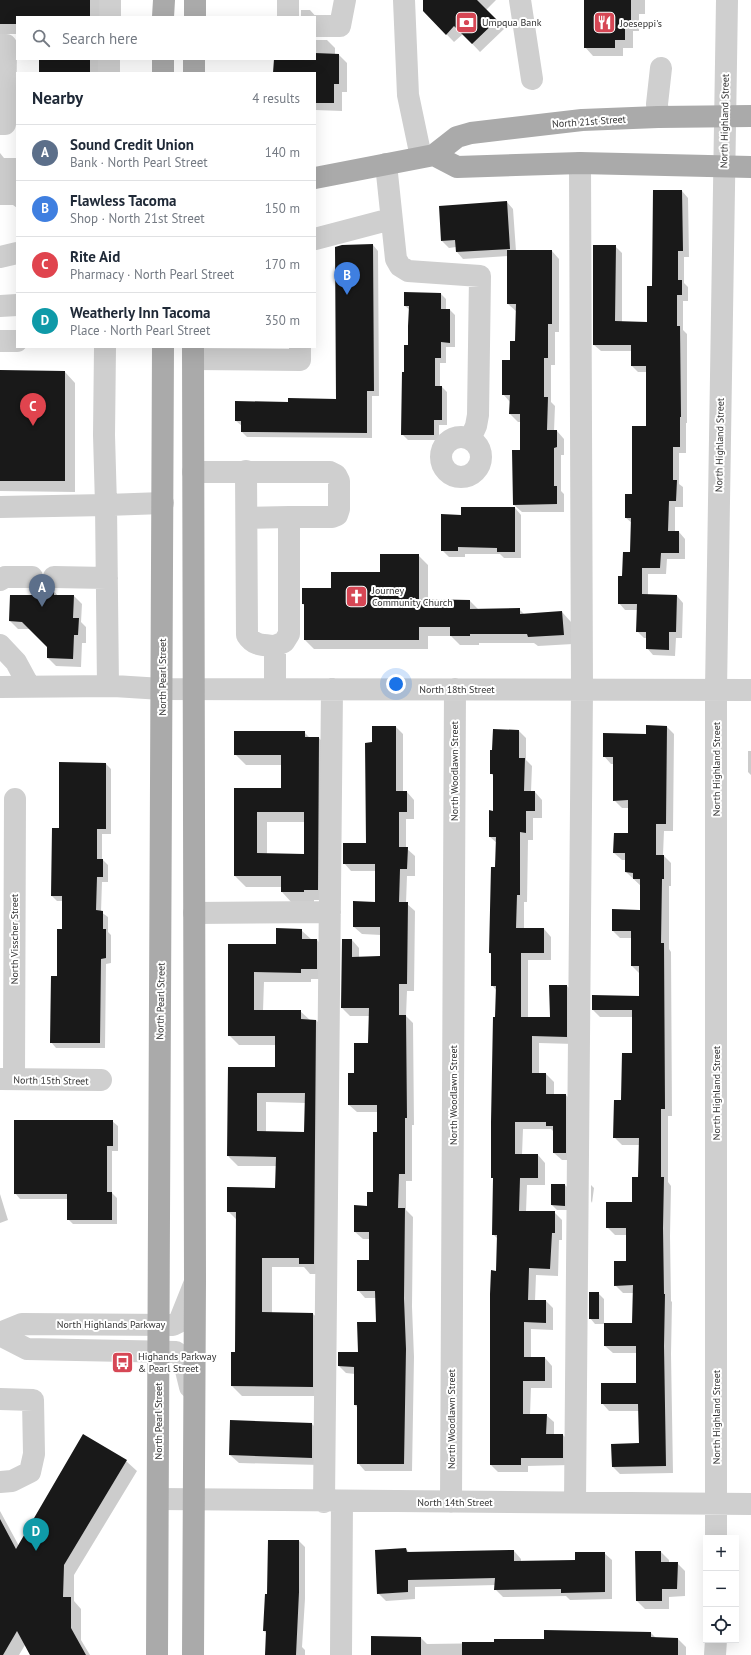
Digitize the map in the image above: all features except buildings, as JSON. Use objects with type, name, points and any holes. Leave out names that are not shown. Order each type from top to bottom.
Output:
[{"type":"main road","points":[[164,0],[164,16]]},
{"type":"main road","points":[[195,0],[195,16]]},
{"type":"main road","points":[[163,60],[163,72]]},
{"type":"main road","points":[[194,60],[194,72]]},
{"type":"main road","name":"North 21st Street","points":[[316,178],[427,156],[457,137],[471,133],[582,120],[658,117],[751,116]]},
{"type":"main road","points":[[427,156],[458,167],[580,163],[751,167]]},
{"type":"main road","name":"North Pearl Street","points":[[157,1655],[157,1352],[163,348]]},
{"type":"main road","points":[[193,1655],[195,1281],[194,353]]},
{"type":"street","points":[[110,0],[110,16]]},
{"type":"street","points":[[288,0],[288,16]]},
{"type":"street","points":[[316,26],[340,26],[345,0]]},
{"type":"street","points":[[404,0],[408,95],[427,156]]},
{"type":"street","points":[[520,0],[532,79]]},
{"type":"street","name":"North Highland Street","points":[[716,1535],[716,690],[723,166],[727,0]]},
{"type":"street","points":[[0,45],[6,45],[8,82],[5,124],[0,124]]},
{"type":"street","points":[[109,72],[110,60]]},
{"type":"street","points":[[658,117],[657,104],[661,68]]},
{"type":"street","points":[[575,1502],[582,690],[580,163]]},
{"type":"street","points":[[386,164],[390,219],[396,259],[400,266],[408,271],[480,276],[478,415],[476,426],[470,439]]},
{"type":"street","points":[[316,239],[390,219]]},
{"type":"street","points":[[0,257],[16,253]]},
{"type":"street","points":[[0,306],[16,305]]},
{"type":"street","points":[[0,340],[16,340]]},
{"type":"street","points":[[105,348],[104,435],[108,686]]},
{"type":"street","points":[[194,353],[300,360],[300,348]]},
{"type":"street","points":[[246,471],[247,635],[252,642],[263,645],[275,646],[284,642],[289,634],[289,518]]},
{"type":"street","points":[[193,472],[330,472],[336,475],[340,481],[340,509],[337,515],[332,518],[247,518]]},
{"type":"street","points":[[0,507],[162,503]]},
{"type":"street","points":[[0,580],[4,577],[32,577]]},
{"type":"street","points":[[54,577],[107,578]]},
{"type":"street","points":[[0,645],[16,662],[29,686]]},
{"type":"street","points":[[275,646],[275,689]]},
{"type":"street","name":"North 18th Street","points":[[0,687],[108,686],[162,689],[751,690]]},
{"type":"street","points":[[332,689],[330,912],[333,1501],[341,1655]]},
{"type":"street","name":"North Woodlawn Street","points":[[451,1502],[455,689]]},
{"type":"street","name":"North Visscher Street","points":[[7,1079],[15,799]]},
{"type":"street","points":[[194,913],[330,912]]},
{"type":"street","name":"North 15th Street","points":[[7,1079],[101,1080]]},
{"type":"street","name":"North Highlands Parkway","points":[[0,1334],[22,1324],[173,1325],[179,1322],[195,1281]]},
{"type":"street","name":"North Highlands Parkway","points":[[0,1334],[27,1350],[176,1352],[183,1358],[194,1406]]},
{"type":"street","points":[[0,1399],[33,1400],[34,1454],[30,1472],[12,1481],[0,1482]]},
{"type":"street","name":"North 14th Street","points":[[158,1499],[751,1504]]},
{"type":"street","points":[[716,1643],[716,1655]]},
{"type":"place","name":"Umpqua Bank","points":[[466,22]]},
{"type":"place","name":"Joeseppi's","points":[[604,23]]},
{"type":"place","name":"Flawless Tacoma","points":[[347,295]]},
{"type":"place","name":"Rite Aid","points":[[33,426]]},
{"type":"place","name":"Journey Community Church","points":[[357,596]]},
{"type":"place","name":"Sound Credit Union","points":[[42,607]]},
{"type":"place","name":"Highands Parkway & Pearl Street","points":[[122,1362]]},
{"type":"place","name":"Weatherly Inn Tacoma","points":[[36,1551]]}]
